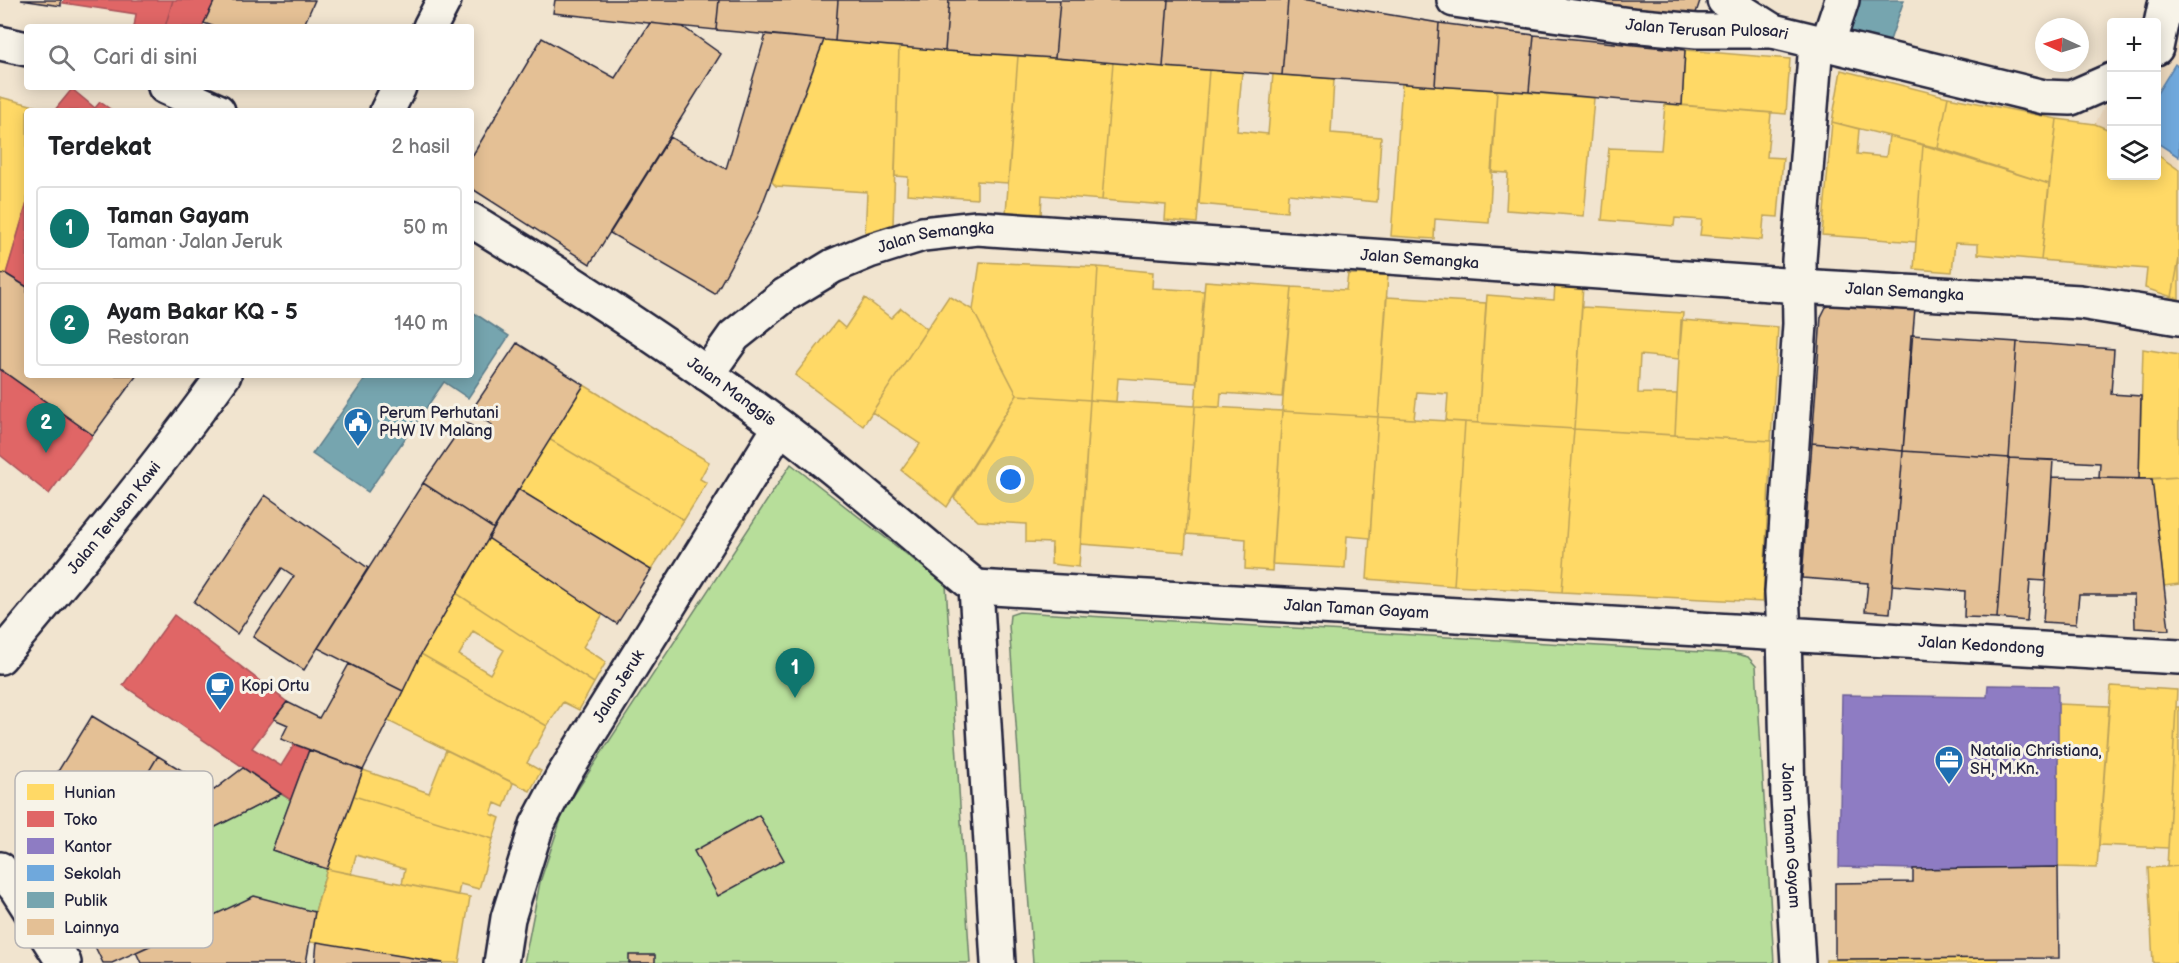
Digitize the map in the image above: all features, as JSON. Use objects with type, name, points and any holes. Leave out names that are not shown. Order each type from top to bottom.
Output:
[{"type":"street","points":[[432,24],[444,0]]},
{"type":"street","name":"Jalan Terusan Pulosari","points":[[1454,0],[1630,25],[1697,31],[1773,31],[2044,97],[2071,98],[2107,82]]},
{"type":"street","points":[[1724,0],[1773,31]]},
{"type":"street","points":[[1784,634],[1782,592],[1800,324],[1801,234],[1822,44],[1842,0]]},
{"type":"street","points":[[2161,27],[2166,0]]},
{"type":"street","points":[[0,43],[24,48]]},
{"type":"street","points":[[172,90],[211,108]]},
{"type":"street","points":[[388,108],[398,90]]},
{"type":"street","name":"Jalan Manggis","points":[[474,222],[573,282],[780,427],[976,587]]},
{"type":"street","name":"Jalan Semangka","points":[[707,374],[734,336],[785,295],[833,266],[869,251],[923,234],[978,228],[1799,286],[2080,302],[2179,318]]},
{"type":"street","name":"Jalan Terusan Kawi","points":[[0,657],[80,562],[222,378]]},
{"type":"street","name":"Jalan Jeruk","points":[[501,963],[508,918],[537,825],[563,776],[780,427]]},
{"type":"street","points":[[976,587],[998,963]]},
{"type":"street","name":"Jalan Taman Gayam","points":[[976,587],[1784,634],[1788,797],[1798,963]]},
{"type":"street","name":"Jalan Kedondong","points":[[1784,634],[2179,657]]},
{"type":"street","points":[[0,869],[15,887]]},
{"type":"street","points":[[54,948],[64,963]]},
{"type":"shaded area","points":[[2170,46],[2179,47],[2179,170],[2161,157],[2161,67],[2167,64]]},
{"type":"shaded area","points":[[2107,101],[2107,129],[2095,124]]},
{"type":"green space","points":[[791,464],[946,585],[970,963],[524,963],[540,882],[564,810]]},
{"type":"green space","points":[[1019,612],[1737,654],[1748,657],[1756,666],[1774,963],[1033,963],[1009,625],[1010,615]]},
{"type":"green space","points":[[281,794],[291,800],[272,850],[327,869],[315,912],[213,931],[213,828]]},
{"type":"building: Hunian","points":[[824,40],[899,47],[893,225],[865,236],[867,192],[776,186],[772,182]]},
{"type":"building: Hunian","points":[[899,47],[1018,56],[1008,183],[977,181],[977,199],[907,194],[908,177],[895,176]]},
{"type":"building: Hunian","points":[[1685,50],[1790,59],[1786,114],[1682,105]]},
{"type":"building: Hunian","points":[[1018,56],[1113,62],[1102,200],[1042,195],[1041,216],[1006,213]]},
{"type":"building: Hunian","points":[[1113,62],[1209,70],[1197,223],[1165,220],[1166,205],[1102,200]]},
{"type":"building: Hunian","points":[[1209,70],[1242,72],[1237,131],[1268,134],[1273,74],[1334,79],[1331,133],[1381,137],[1377,202],[1288,194],[1287,212],[1199,204]]},
{"type":"building: Hunian","points":[[1841,70],[1948,97],[1938,148],[1832,122]]},
{"type":"building: Hunian","points":[[1402,84],[1497,90],[1489,223],[1435,219],[1434,239],[1391,236]]},
{"type":"building: Hunian","points":[[1497,90],[1594,98],[1584,216],[1506,210],[1508,173],[1491,172]]},
{"type":"building: Hunian","points":[[0,97],[42,108],[24,108],[24,213],[6,274],[0,275]]},
{"type":"building: Hunian","points":[[1948,97],[2057,119],[2049,184],[1938,148]]},
{"type":"building: Hunian","points":[[1665,104],[1771,113],[1767,157],[1783,158],[1778,217],[1764,216],[1762,240],[1700,235],[1702,220],[1675,218],[1674,226],[1602,220],[1609,148],[1661,150]]},
{"type":"building: Hunian","points":[[2057,119],[2095,124],[2107,129],[2107,180],[2161,180],[2161,157],[2179,170],[2179,259],[2172,297],[2145,288],[2147,269],[2041,260]]},
{"type":"building: Hunian","points":[[1832,122],[1859,129],[1857,154],[1886,157],[1889,136],[1923,145],[1916,242],[1822,235]]},
{"type":"building: Hunian","points":[[1923,145],[2049,184],[2041,260],[1978,254],[1978,244],[1955,243],[1952,272],[1914,269]]},
{"type":"building: Hunian","points":[[2179,259],[2179,299],[2172,297]]},
{"type":"building: Hunian","points":[[980,262],[1098,267],[1090,400],[1017,395],[973,310]]},
{"type":"building: Hunian","points":[[1098,267],[1153,272],[1152,288],[1204,291],[1196,383],[1118,378],[1116,402],[1090,400]]},
{"type":"building: Hunian","points":[[1348,274],[1388,275],[1378,417],[1282,411],[1292,287],[1346,290]]},
{"type":"building: Hunian","points":[[1205,281],[1292,287],[1282,397],[1221,393],[1220,407],[1195,406]]},
{"type":"building: Hunian","points":[[1555,284],[1583,286],[1574,429],[1478,423],[1487,295],[1554,300]]},
{"type":"building: Hunian","points":[[949,296],[973,310],[1017,395],[947,507],[901,470],[920,444],[872,412]]},
{"type":"building: Hunian","points":[[1387,297],[1486,303],[1478,423],[1446,421],[1448,394],[1417,392],[1414,419],[1378,417]]},
{"type":"building: Hunian","points":[[865,298],[891,318],[901,308],[927,329],[863,426],[795,375],[837,321],[845,328]]},
{"type":"building: Hunian","points":[[1582,307],[1683,313],[1679,359],[1640,355],[1638,393],[1677,394],[1675,435],[1574,429]]},
{"type":"building: Hunian","points":[[1681,320],[1778,327],[1771,441],[1675,435]]},
{"type":"building: Hunian","points":[[2143,349],[2179,355],[2179,477],[2139,479]]},
{"type":"building: Hunian","points":[[584,385],[709,462],[700,479],[707,483],[684,520],[549,439]]},
{"type":"building: Hunian","points":[[1017,395],[1090,400],[1079,567],[1051,564],[1052,543],[1026,542],[1026,524],[978,521],[954,498]]},
{"type":"building: Hunian","points":[[1090,400],[1195,406],[1185,552],[1081,544]]},
{"type":"building: Hunian","points":[[1195,406],[1282,411],[1272,571],[1245,569],[1246,539],[1186,534]]},
{"type":"building: Hunian","points":[[1282,411],[1378,417],[1370,538],[1347,536],[1345,568],[1272,564]]},
{"type":"building: Hunian","points":[[1378,417],[1465,422],[1454,586],[1367,579]]},
{"type":"building: Hunian","points":[[1465,422],[1574,429],[1562,592],[1454,586]]},
{"type":"building: Hunian","points":[[1574,429],[1771,441],[1763,602],[1562,592]]},
{"type":"building: Hunian","points":[[549,439],[684,520],[651,570],[518,489]]},
{"type":"building: Hunian","points":[[2179,477],[2179,584],[2164,586],[2152,479]]},
{"type":"building: Hunian","points":[[488,538],[603,614],[583,647],[606,662],[594,683],[456,593]]},
{"type":"building: Hunian","points":[[456,593],[594,683],[579,710],[563,702],[547,726],[421,654]],"holes":[[[473,631],[504,650],[490,674],[459,655]]]},
{"type":"building: Hunian","points":[[421,654],[547,726],[527,763],[541,771],[530,791],[388,721]]},
{"type":"building: Hunian","points":[[2111,686],[2177,690],[2168,848],[2099,845]]},
{"type":"building: Hunian","points":[[2058,704],[2109,706],[2097,868],[2058,867]]},
{"type":"building: Hunian","points":[[2176,707],[2179,707],[2179,866],[2167,867]]},
{"type":"building: Hunian","points":[[446,750],[513,783],[504,807],[495,803],[491,814],[500,818],[493,839],[354,796],[363,770],[429,793]]},
{"type":"building: Hunian","points":[[354,796],[493,839],[479,889],[460,884],[458,895],[402,884],[405,869],[356,855],[351,874],[327,869]]},
{"type":"building: Hunian","points":[[2179,866],[2179,963],[2153,963],[2148,868]]},
{"type":"building: Hunian","points":[[327,869],[470,897],[459,963],[443,963],[310,942],[315,912]]},
{"type":"building: Hunian","points":[[1998,958],[1998,963],[1826,963],[1826,960]]},
{"type":"building: Toko","points":[[64,0],[173,0],[166,24],[134,24],[136,14],[63,3]]},
{"type":"building: Toko","points":[[173,0],[215,0],[203,24],[166,24]]},
{"type":"building: Toko","points":[[73,90],[95,108],[56,108]]},
{"type":"building: Toko","points":[[100,102],[109,108],[95,108]]},
{"type":"building: Toko","points":[[24,213],[24,285],[6,274]]},
{"type":"building: Toko","points":[[0,369],[93,435],[49,494],[0,455]]},
{"type":"building: Toko","name":"Kopi Ortu","points":[[174,615],[287,702],[252,748],[281,766],[294,745],[309,750],[291,800],[123,685]]},
{"type":"building: Kantor","name":"Natalia Christiana, SH, M.Kn.","points":[[1988,685],[2058,686],[2058,867],[1913,869],[1839,867],[1842,695],[1987,697]]},
{"type":"building: Sekolah","points":[[2175,64],[2179,67],[2179,157],[2161,145],[2161,87]]},
{"type":"building: Publik","points":[[1849,0],[1904,0],[1888,46],[1839,30]]},
{"type":"building: Publik","points":[[474,313],[509,336],[468,398],[444,382],[368,492],[312,454],[366,378],[474,378]]},
{"type":"building: Lainnya","points":[[21,0],[61,0],[61,6]]},
{"type":"building: Lainnya","points":[[215,0],[315,0],[304,24],[204,23]]},
{"type":"building: Lainnya","points":[[555,0],[719,0],[716,30],[553,13]]},
{"type":"building: Lainnya","points":[[719,0],[838,0],[835,41],[716,30]]},
{"type":"building: Lainnya","points":[[838,0],[949,0],[945,51],[835,41]]},
{"type":"building: Lainnya","points":[[949,0],[1060,0],[1055,58],[945,51]]},
{"type":"building: Lainnya","points":[[1060,0],[1168,0],[1163,67],[1055,58]]},
{"type":"building: Lainnya","points":[[1168,0],[1288,0],[1282,75],[1163,67]]},
{"type":"building: Lainnya","points":[[1288,0],[1301,0],[1439,23],[1435,86],[1282,75]]},
{"type":"building: Lainnya","points":[[1577,0],[1698,0],[1700,1],[1694,19]]},
{"type":"building: Lainnya","points":[[650,23],[683,27],[721,54],[590,264],[474,190],[474,153],[542,38],[615,78]]},
{"type":"building: Lainnya","points":[[1439,23],[1534,35],[1529,92],[1435,86]]},
{"type":"building: Lainnya","points":[[766,34],[824,40],[758,216],[715,294],[610,233],[670,137],[726,169]]},
{"type":"building: Lainnya","points":[[1534,35],[1685,50],[1682,105],[1529,92]]},
{"type":"building: Lainnya","points":[[6,274],[24,285],[24,378],[135,378],[93,435],[0,369],[0,275]]},
{"type":"building: Lainnya","points":[[1838,303],[1915,308],[1903,451],[1812,443],[1821,317],[1826,307]]},
{"type":"building: Lainnya","points":[[1911,335],[2017,342],[2009,458],[1903,451]]},
{"type":"building: Lainnya","points":[[2017,342],[2114,349],[2111,394],[2141,396],[2139,479],[2099,478],[2100,463],[2009,458]]},
{"type":"building: Lainnya","points":[[517,343],[584,385],[494,529],[423,483],[465,422],[485,434],[492,425],[471,411]]},
{"type":"building: Lainnya","points":[[1812,443],[1903,451],[1890,613],[1865,611],[1868,583],[1802,578]]},
{"type":"building: Lainnya","points":[[1903,451],[2009,458],[1997,618],[1964,617],[1965,591],[1892,585]]},
{"type":"building: Lainnya","points":[[2009,458],[2053,460],[2045,581],[2030,580],[2027,621],[1997,618]]},
{"type":"building: Lainnya","points":[[2052,477],[2152,479],[2169,630],[2135,628],[2134,595],[2079,595],[2076,624],[2043,622]]},
{"type":"building: Lainnya","points":[[423,483],[494,529],[421,654],[403,691],[318,648]]},
{"type":"building: Lainnya","points":[[518,489],[651,570],[617,624],[488,538]]},
{"type":"building: Lainnya","points":[[265,495],[368,568],[304,670],[253,637],[294,576],[282,568],[237,634],[194,602]]},
{"type":"building: Lainnya","points":[[349,664],[403,691],[363,770],[281,739],[288,725],[274,719],[287,702],[319,718]]},
{"type":"building: Lainnya","points":[[92,716],[158,756],[149,771],[58,771]]},
{"type":"building: Lainnya","points":[[309,750],[363,770],[327,869],[272,850]]},
{"type":"building: Lainnya","points":[[158,756],[183,771],[149,771]]},
{"type":"building: Lainnya","points":[[243,768],[281,794],[213,828],[213,789]]},
{"type":"building: Lainnya","points":[[759,815],[784,860],[718,896],[694,851]]},
{"type":"building: Lainnya","points":[[2058,867],[2059,958],[1835,959],[1835,883],[1913,882],[1913,869]]},
{"type":"building: Lainnya","points":[[254,896],[315,912],[306,963],[141,963],[136,952],[144,948],[213,948],[213,915]]},
{"type":"building: Lainnya","points":[[317,942],[443,963],[315,963]]},
{"type":"building: Lainnya","points":[[96,948],[146,948],[112,963],[103,963]]},
{"type":"building: Lainnya","points":[[629,955],[655,955],[655,963],[629,963]]},
{"type":"place","name":"Perum Perhutani PHW IV Malang","points":[[358,448]]},
{"type":"place","name":"Ayam Bakar KQ - 5","points":[[46,453]]},
{"type":"place","name":"Taman Gayam","points":[[795,698]]},
{"type":"place","name":"Kopi Ortu","points":[[220,712]]},
{"type":"place","name":"Natalia Christiana, SH, M.Kn.","points":[[1949,786]]}]
